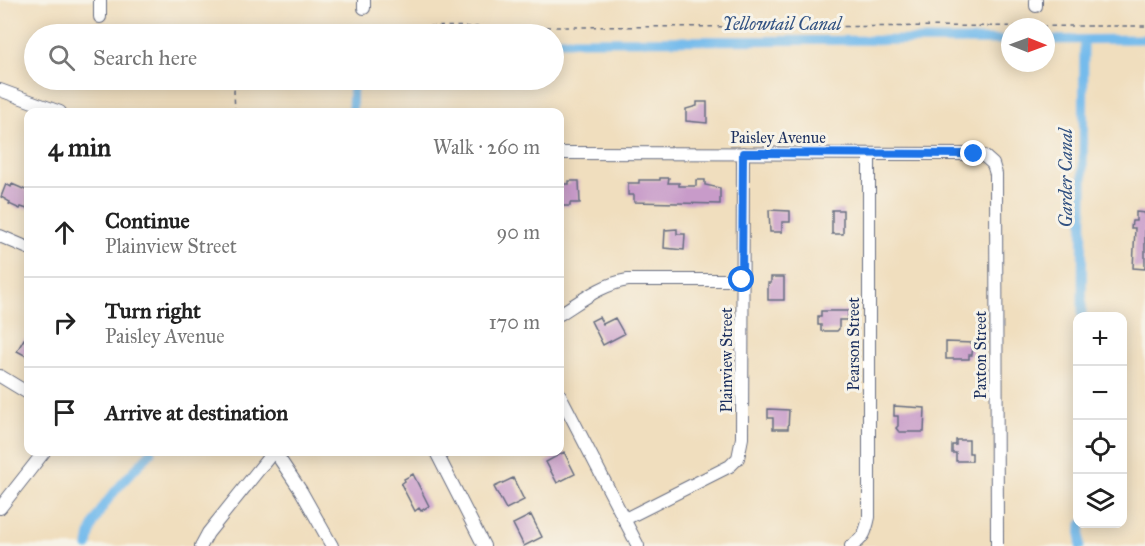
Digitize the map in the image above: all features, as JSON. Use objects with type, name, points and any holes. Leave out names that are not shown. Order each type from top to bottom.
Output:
[{"type":"street","points":[[100,0],[100,17]]},
{"type":"street","points":[[0,90],[49,108]]},
{"type":"street","name":"Paisley Avenue","points":[[564,153],[974,154],[984,156],[993,164]]},
{"type":"street","name":"Plainview Street","points":[[625,519],[730,466],[738,458],[742,438],[743,153]]},
{"type":"street","name":"Pearson Street","points":[[851,546],[859,542],[866,533],[869,517],[869,153]]},
{"type":"street","name":"Paxton Street","points":[[993,164],[996,174],[996,546]]},
{"type":"street","points":[[0,236],[24,246]]},
{"type":"street","points":[[564,311],[603,287],[616,282],[628,280],[742,280]]},
{"type":"street","points":[[0,376],[24,391]]},
{"type":"street","points":[[564,403],[638,546]]},
{"type":"street","points":[[0,508],[41,456]]},
{"type":"street","points":[[201,546],[208,533],[271,456]]},
{"type":"street","points":[[277,456],[302,491],[332,546]]},
{"type":"street","points":[[438,456],[484,546]]},
{"type":"path","points":[[564,27],[1145,26]]},
{"type":"path","points":[[234,90],[235,108]]},
{"type":"building","points":[[697,102],[707,102],[707,123],[686,121],[686,109],[697,106]]},
{"type":"building","points":[[660,178],[669,178],[668,183],[679,183],[679,186],[696,186],[696,180],[705,180],[705,185],[720,188],[720,204],[634,202],[634,195],[628,195],[628,183],[639,183],[639,180],[660,180]]},
{"type":"building","points":[[569,181],[579,181],[580,203],[570,203],[570,206],[564,206],[564,184],[569,184]]},
{"type":"building","points":[[6,184],[24,189],[24,208],[20,209],[9,204],[10,202],[1,197]]},
{"type":"building","points":[[769,210],[790,211],[790,222],[782,222],[782,232],[770,232]]},
{"type":"building","points":[[832,210],[843,210],[843,234],[832,234]]},
{"type":"building","points":[[1136,212],[1145,213],[1145,269],[1133,268],[1135,228],[1131,228],[1132,221],[1136,221]]},
{"type":"building","points":[[677,229],[677,234],[685,234],[684,250],[664,248],[665,230]]},
{"type":"building","points":[[771,277],[784,277],[784,300],[768,300],[768,283],[771,283]]},
{"type":"building","points":[[821,311],[848,311],[848,320],[839,320],[837,331],[821,331],[818,316],[821,316]]},
{"type":"building","points":[[599,317],[603,324],[615,318],[624,334],[603,345],[591,321]]},
{"type":"building","points":[[24,339],[24,355],[17,351]]},
{"type":"building","points":[[946,342],[973,343],[972,355],[969,355],[969,359],[946,359]]},
{"type":"building","points":[[894,406],[925,408],[924,432],[899,432],[896,428],[898,416],[894,416]]},
{"type":"building","points":[[768,409],[789,410],[788,429],[773,429],[773,418],[768,418]]},
{"type":"building","points":[[956,440],[969,440],[969,453],[972,453],[972,461],[956,461],[956,453],[952,453],[952,445],[956,445]]},
{"type":"building","points":[[564,452],[575,474],[557,483],[546,462],[557,456],[564,456]]},
{"type":"building","points":[[413,474],[429,506],[421,511],[419,508],[415,511],[401,484],[405,481],[404,479]]},
{"type":"building","points":[[513,478],[524,500],[506,509],[494,487]]},
{"type":"building","points":[[531,515],[542,537],[524,546],[513,524]]},
{"type":"waterway","name":"Yellowtail Canal","points":[[1055,40],[1145,39]]},
{"type":"waterway","name":"Yellowtail Canal","points":[[564,41],[1001,40]]},
{"type":"waterway","name":"Garder Canal","points":[[1082,312],[1084,40]]},
{"type":"waterway","points":[[352,108],[353,90]]},
{"type":"waterway","points":[[88,546],[91,532],[103,507],[147,456]]},
{"type":"waterway","name":"Garder Canal","points":[[1080,546],[1081,528]]},
{"type":"route","points":[[742,280],[743,153],[974,154]]}]
